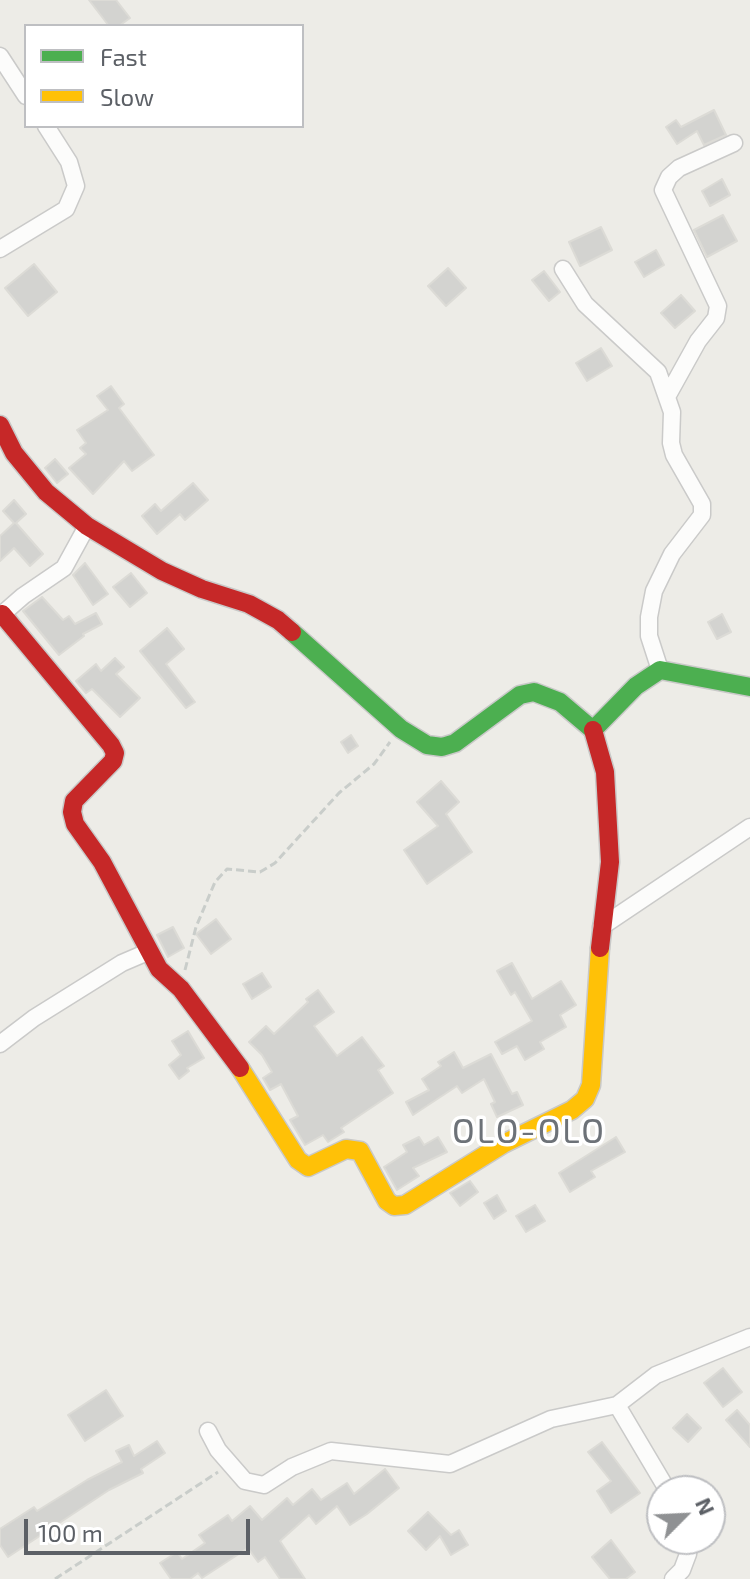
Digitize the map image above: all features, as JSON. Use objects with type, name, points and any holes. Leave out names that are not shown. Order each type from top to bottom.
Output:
[{"type":"street","points":[[0,56],[24,93]]},
{"type":"street","points":[[0,249],[66,209],[76,186],[69,162],[47,128]]},
{"type":"street","points":[[668,395],[698,341],[716,318],[718,306],[663,190],[669,177],[679,168],[734,143]]},
{"type":"street","points":[[563,269],[585,304],[658,372],[672,412],[671,443],[674,455],[702,504],[702,515],[672,554],[654,591],[649,636],[660,670]]},
{"type":"street","points":[[0,425],[14,453],[46,492],[87,526],[162,571],[202,589],[249,604],[278,620],[401,729],[427,745],[442,747],[455,743],[520,695],[534,692],[560,702],[593,730],[605,772],[610,862],[601,927],[591,1085],[585,1099],[572,1110],[503,1144],[399,1207],[387,1201],[360,1151],[346,1149],[315,1166],[308,1167],[298,1160],[236,1062],[181,989],[159,969],[102,862],[75,824],[72,812],[74,801],[113,761],[115,753],[1,615],[64,568],[87,526]]},
{"type":"street","points":[[593,730],[636,686],[660,670],[750,687]]},
{"type":"street","points":[[601,927],[750,827]]},
{"type":"street","points":[[0,1044],[34,1018],[122,963],[150,951]]},
{"type":"street","points":[[208,1431],[218,1450],[245,1481],[264,1485],[292,1467],[331,1451],[450,1464],[551,1419],[617,1405],[656,1375],[750,1337]]},
{"type":"street","points":[[617,1405],[659,1475]]},
{"type":"street","points":[[682,1576],[688,1555]]},
{"type":"path","points":[[181,989],[196,927],[215,882],[227,869],[260,872],[275,863],[339,793],[374,764],[401,729]]},
{"type":"path","points":[[55,1579],[231,1463]]},
{"type":"building","points":[[89,0],[116,0],[130,18],[122,24],[107,24]]},
{"type":"building","points":[[714,110],[726,135],[704,145],[697,131],[677,144],[666,127],[676,120],[681,127]]},
{"type":"building","points":[[722,179],[730,195],[710,206],[702,191]]},
{"type":"building","points":[[723,215],[737,241],[707,257],[694,230]]},
{"type":"building","points":[[601,227],[612,250],[580,266],[569,242]]},
{"type":"building","points":[[656,250],[664,265],[644,277],[635,262]]},
{"type":"building","points":[[34,264],[57,292],[28,316],[5,288]]},
{"type":"building","points":[[448,268],[466,288],[446,306],[428,286]]},
{"type":"building","points":[[544,271],[560,292],[549,301],[532,280]]},
{"type":"building","points":[[681,295],[695,311],[675,328],[661,313]]},
{"type":"building","points":[[601,348],[612,366],[587,381],[576,363]]},
{"type":"building","points":[[111,386],[124,404],[119,408],[154,455],[132,471],[124,461],[93,494],[69,468],[86,454],[80,448],[86,443],[77,430],[108,410],[97,396]]},
{"type":"building","points":[[55,459],[68,474],[57,483],[45,468]]},
{"type":"building","points":[[193,483],[208,500],[185,520],[180,514],[157,534],[142,516],[155,504],[161,511]]},
{"type":"building","points":[[14,500],[26,514],[16,523],[43,554],[30,566],[14,548],[0,561],[0,536],[14,523],[3,511]]},
{"type":"building","points":[[85,563],[108,594],[93,605],[73,575]]},
{"type":"building","points":[[131,573],[147,593],[130,607],[113,587]]},
{"type":"building","points":[[42,597],[63,620],[69,616],[75,624],[96,613],[102,624],[83,634],[59,655],[23,611]]},
{"type":"building","points":[[722,614],[731,632],[717,639],[708,622]]},
{"type":"building","points":[[167,628],[184,649],[166,664],[195,702],[186,708],[140,651]]},
{"type":"building","points":[[115,658],[124,667],[116,674],[140,698],[120,717],[92,689],[86,693],[76,681],[96,664],[101,671]]},
{"type":"building","points":[[351,735],[358,746],[348,753],[341,742]]},
{"type":"building","points":[[441,781],[459,802],[446,814],[472,852],[427,884],[404,850],[438,826],[417,802]]},
{"type":"building","points":[[216,919],[231,939],[211,954],[196,934]]},
{"type":"building","points":[[173,927],[184,948],[168,957],[157,935]]},
{"type":"building","points":[[512,963],[532,999],[561,981],[576,1005],[560,1015],[566,1027],[540,1042],[544,1049],[525,1060],[517,1046],[502,1054],[495,1042],[532,1021],[515,992],[511,995],[497,971]]},
{"type":"building","points":[[262,973],[271,987],[252,999],[243,984]]},
{"type":"building","points":[[318,990],[334,1012],[314,1026],[337,1056],[362,1037],[384,1066],[378,1070],[393,1093],[341,1128],[344,1132],[328,1142],[323,1135],[305,1145],[290,1120],[298,1116],[281,1084],[270,1090],[263,1078],[272,1072],[262,1055],[249,1042],[266,1026],[274,1034]]},
{"type":"building","points":[[188,1031],[204,1058],[187,1068],[189,1071],[179,1079],[169,1065],[181,1055],[172,1041]]},
{"type":"building","points":[[454,1052],[463,1068],[491,1054],[512,1094],[517,1092],[523,1105],[497,1117],[491,1104],[495,1102],[484,1079],[462,1093],[457,1086],[413,1115],[406,1102],[429,1090],[422,1079],[441,1066],[438,1062]]},
{"type":"building","points":[[419,1137],[424,1145],[438,1137],[447,1152],[413,1168],[419,1176],[397,1190],[384,1167],[407,1152],[403,1145]]},
{"type":"building","points":[[616,1137],[625,1152],[591,1171],[595,1177],[570,1192],[559,1173]]},
{"type":"building","points":[[470,1181],[478,1192],[460,1206],[450,1193]]},
{"type":"building","points":[[497,1195],[506,1211],[494,1219],[484,1203]]},
{"type":"building","points":[[535,1205],[545,1221],[526,1232],[516,1216]]},
{"type":"building","points":[[723,1368],[742,1392],[723,1407],[704,1383]]},
{"type":"building","points":[[106,1390],[123,1416],[85,1441],[68,1415]]},
{"type":"building","points":[[737,1410],[750,1425],[750,1447],[726,1420]]},
{"type":"building","points":[[687,1414],[701,1428],[688,1442],[673,1428]]},
{"type":"building","points":[[157,1441],[165,1453],[141,1469],[143,1473],[109,1490],[8,1557],[0,1545],[0,1529],[34,1507],[37,1511],[122,1462],[116,1451],[129,1445],[134,1456]]},
{"type":"building","points":[[602,1442],[640,1493],[611,1513],[597,1491],[611,1481],[588,1452]]},
{"type":"building","points":[[385,1469],[399,1488],[367,1514],[350,1525],[337,1506],[316,1524],[309,1515],[280,1541],[305,1579],[280,1579],[265,1557],[258,1562],[248,1548],[202,1578],[198,1573],[190,1579],[171,1579],[160,1563],[177,1552],[182,1559],[205,1543],[199,1535],[228,1515],[232,1521],[250,1506],[262,1520],[287,1498],[293,1505],[312,1489],[321,1500],[347,1483],[354,1494]]},
{"type":"building","points":[[428,1512],[451,1535],[459,1530],[468,1545],[451,1555],[440,1536],[426,1550],[408,1531]]},
{"type":"building","points":[[611,1540],[635,1572],[626,1579],[610,1579],[592,1557]]},
{"type":"traffic: fast","points":[[292,632],[401,729],[427,745],[442,747],[455,743],[520,695],[534,692],[560,702],[593,730],[636,686],[660,670],[750,687]]},
{"type":"traffic: slow","points":[[240,1068],[298,1160],[308,1167],[346,1149],[360,1151],[387,1201],[394,1206],[405,1205],[503,1144],[572,1110],[585,1099],[591,1085],[600,948]]},
{"type":"traffic: jam","points":[[0,425],[14,453],[46,492],[87,526],[162,571],[202,589],[249,604],[278,620],[292,632]]},
{"type":"traffic: jam","points":[[2,614],[111,745],[115,753],[113,761],[74,801],[72,812],[75,824],[102,862],[159,969],[181,989],[240,1068]]},
{"type":"traffic: jam","points":[[593,730],[605,772],[610,862],[600,948]]},
{"type":"district","name":"OLO-OLO","points":[[529,1132]]}]
